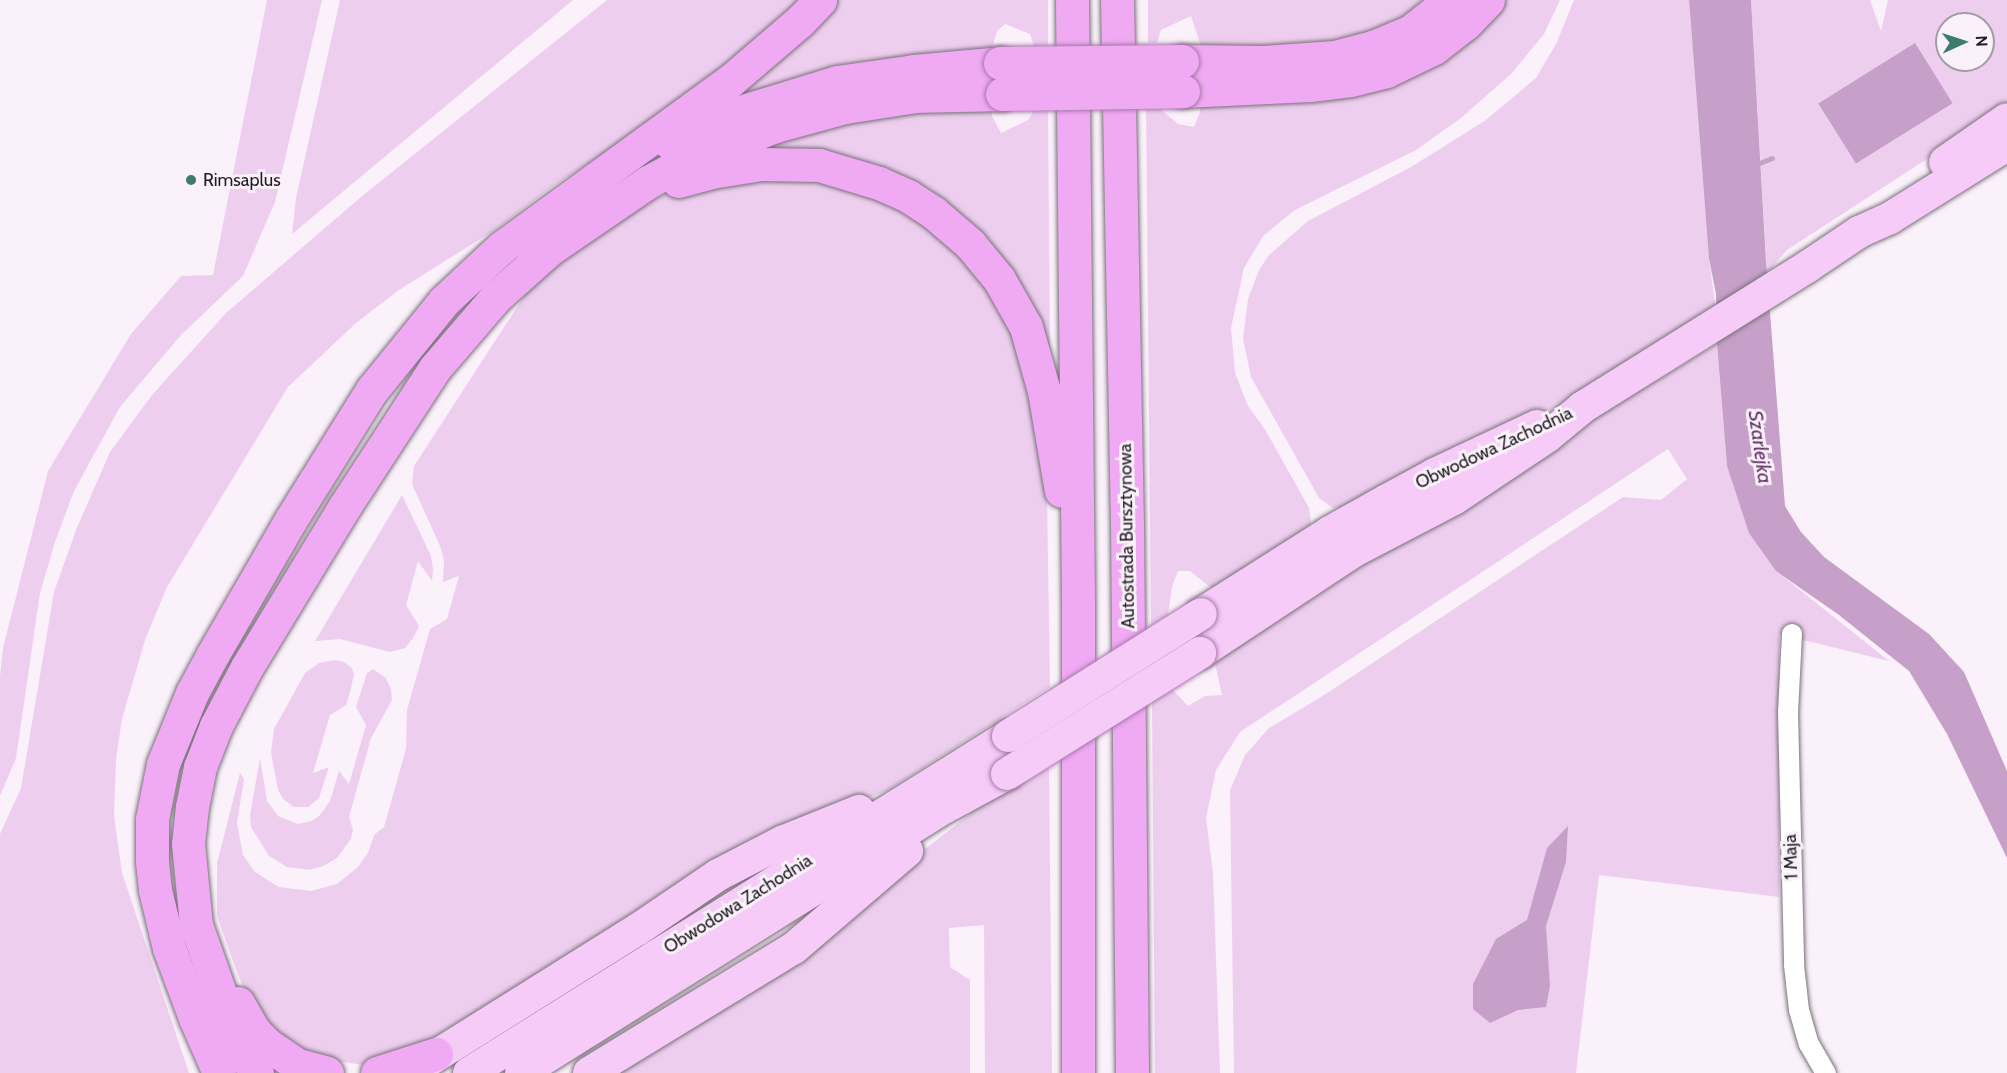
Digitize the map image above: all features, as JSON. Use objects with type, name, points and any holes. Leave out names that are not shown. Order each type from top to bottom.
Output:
[{"type":"highway","points":[[257,1073],[244,1055],[205,956],[196,925],[189,860],[192,807],[200,767],[225,706],[410,404],[449,349],[495,298],[550,249],[612,186],[800,21],[820,0]]},
{"type":"highway","points":[[1072,0],[1078,604],[1078,1073]]},
{"type":"highway","points":[[1183,76],[1263,62],[1335,57],[1373,47],[1423,23],[1450,0]]},
{"type":"highway","points":[[219,1073],[195,1018],[163,927],[152,860],[152,819],[160,773],[192,693],[290,521],[390,365],[444,301],[474,271],[546,213],[612,186],[675,166],[720,146],[811,115],[1001,79],[1183,76],[1310,85],[1351,80],[1386,71],[1434,48],[1465,24],[1488,0]]},
{"type":"highway","name":"Autostrada Bursztynowa","points":[[1118,6],[1127,524],[1132,1073]]},
{"type":"highway","points":[[612,186],[688,178],[735,167],[810,164],[855,174],[888,187],[934,213],[958,233],[999,279],[1026,327],[1035,351],[1044,391],[1078,604]]},
{"type":"highway","points":[[189,860],[222,967],[254,1031],[268,1045],[298,1065],[327,1073]]},
{"type":"highway","points":[[195,1018],[200,1073]]},
{"type":"highway","points":[[377,1073],[436,1054]]},
{"type":"main road","points":[[1859,232],[1883,204],[2007,119]]},
{"type":"main road","points":[[1583,407],[1859,232],[1890,218],[2007,145]]},
{"type":"main road","name":"Obwodowa Zachodnia","points":[[512,1062],[945,774],[1330,532],[1435,474],[1526,430],[1583,407]]},
{"type":"main road","name":"Obwodowa Zachodnia","points":[[469,1073],[512,1062],[944,808],[1001,778],[1200,653],[1354,551],[1454,499],[1548,436],[1583,407]]},
{"type":"main road","points":[[409,1073],[744,860],[945,774]]},
{"type":"main road","points":[[589,1073],[794,948],[880,873],[1001,778]]},
{"type":"street","name":"1 Maja","points":[[1792,634],[1788,713],[1794,965],[1799,1010],[1809,1044],[1826,1073]]},
{"type":"shaded area","points":[[267,0],[322,0],[275,202],[243,276],[181,335],[120,407],[74,491],[55,542],[40,593],[16,758],[0,796],[0,676],[3,648],[48,471],[131,334],[181,276],[213,275]]},
{"type":"shaded area","points":[[340,0],[573,0],[292,234],[296,198]]},
{"type":"shaded area","points":[[607,0],[807,0],[786,21],[625,140],[553,186],[496,229],[399,290],[356,323],[288,387],[167,587],[145,640],[122,719],[116,759],[114,816],[122,873],[189,1073],[0,1073],[0,834],[21,788],[54,592],[76,530],[110,452],[152,395],[226,313],[361,197]]},
{"type":"shaded area","points":[[832,0],[1048,0],[1048,46],[1034,46],[1030,34],[1005,24],[997,31],[991,52],[707,109]]},
{"type":"shaded area","points":[[1148,0],[1434,0],[1418,15],[1346,46],[1202,50],[1191,16],[1161,30],[1157,43],[1148,43]]},
{"type":"shaded area","points":[[1499,0],[1560,0],[1544,34],[1511,74],[1461,118],[1416,150],[1295,210],[1263,236],[1244,268],[1231,328],[1235,373],[1248,406],[1266,431],[1309,508],[1311,522],[1309,528],[1215,591],[1190,571],[1178,571],[1172,587],[1168,615],[1151,625],[1146,107],[1158,107],[1178,124],[1194,127],[1200,112],[1200,100]]},
{"type":"shaded area","points":[[1574,0],[1689,0],[1709,259],[1716,310],[1597,387],[1346,507],[1333,508],[1319,498],[1251,377],[1243,339],[1248,299],[1259,270],[1269,255],[1308,221],[1411,167],[1486,120],[1536,78],[1557,42]]},
{"type":"shaded area","points":[[1751,0],[1870,0],[1881,31],[1888,0],[2007,0],[2007,107],[1787,250],[1767,273]]},
{"type":"shaded area","points":[[990,101],[992,116],[1001,133],[1028,120],[1035,109],[1048,109],[1050,352],[1044,351],[972,232],[765,151],[760,141],[814,124]]},
{"type":"shaded area","points":[[785,173],[892,200],[976,267],[1022,351],[1047,497],[1050,687],[886,791],[768,836],[406,1054],[364,1065],[323,1059],[286,1043],[264,1026],[240,980],[217,916],[217,863],[240,773],[244,779],[237,823],[243,855],[255,872],[279,887],[311,891],[337,884],[358,867],[368,853],[374,835],[384,827],[406,749],[407,710],[430,629],[447,619],[459,576],[443,582],[444,560],[440,546],[412,484],[414,466],[536,278],[637,207],[664,195],[684,187]]},
{"type":"shaded area","points":[[1717,344],[1727,466],[1776,571],[1889,661],[1779,634],[1779,897],[1599,875],[1576,1073],[1234,1073],[1230,790],[1245,755],[1269,728],[1321,697],[1623,497],[1661,500],[1687,479],[1668,449],[1240,732],[1216,770],[1206,818],[1213,873],[1220,1073],[1155,1073],[1152,699],[1170,687],[1188,706],[1205,696],[1222,695],[1214,659],[1500,476]]},
{"type":"shaded area","points":[[402,495],[431,556],[433,569],[432,581],[418,561],[406,605],[419,626],[413,638],[405,648],[390,652],[340,639],[315,641]]},
{"type":"shaded area","points":[[335,660],[344,662],[352,668],[354,675],[350,692],[346,705],[330,715],[313,773],[329,767],[319,798],[308,807],[294,807],[283,799],[278,790],[271,752],[274,729],[305,673],[319,663]]},
{"type":"shaded area","points":[[373,669],[386,678],[391,689],[392,700],[371,738],[349,817],[353,830],[351,839],[337,858],[323,866],[310,870],[287,867],[269,856],[251,827],[250,815],[260,758],[267,801],[278,816],[298,824],[312,821],[320,815],[330,801],[339,771],[349,784],[366,725],[356,707],[367,673]]},
{"type":"shaded area","points":[[1049,768],[1052,1073],[985,1073],[984,925],[949,928],[950,967],[970,980],[970,1073],[615,1073],[878,886],[975,810]]},
{"type":"water","name":"Szarlejka","points":[[1689,0],[1751,0],[1766,261],[1785,506],[1801,532],[1824,557],[1929,634],[1964,672],[2007,771],[2007,858],[1947,734],[1909,671],[1839,615],[1776,571],[1749,533],[1727,466],[1717,344],[1716,294],[1709,259]]},
{"type":"water","points":[[1915,43],[1953,103],[1856,164],[1818,103]]},
{"type":"water","points":[[1568,826],[1566,862],[1546,926],[1550,986],[1546,1007],[1518,1010],[1490,1023],[1473,1009],[1473,984],[1496,939],[1527,920],[1547,848]]},
{"type":"waterway","points":[[1757,164],[1772,158]]},
{"type":"place","name":"Rimsaplus","points":[[191,180]]}]
